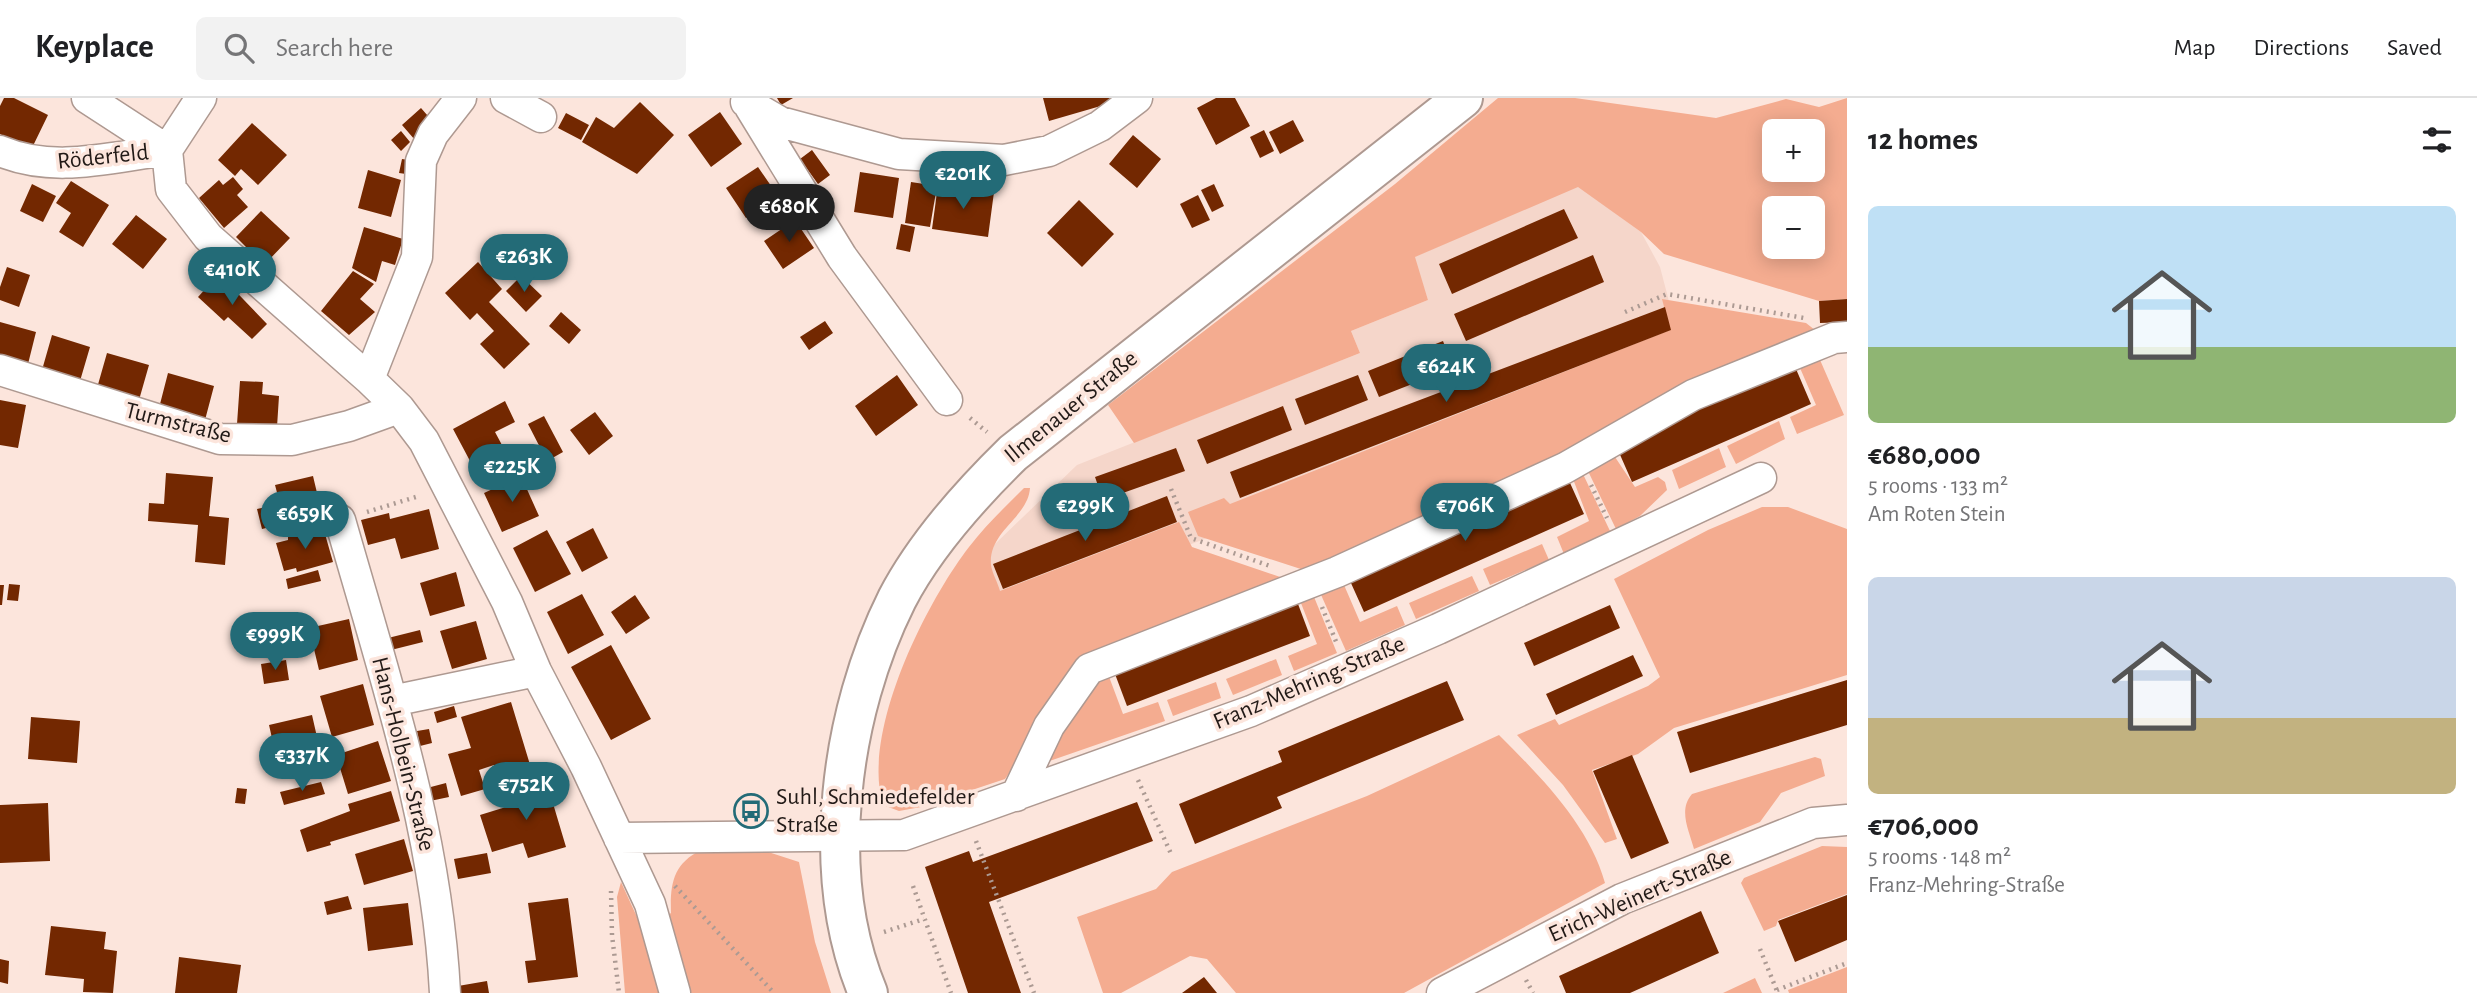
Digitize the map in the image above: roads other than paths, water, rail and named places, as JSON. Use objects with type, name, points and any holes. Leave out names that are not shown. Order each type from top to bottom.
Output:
[{"type":"main road","name":"Ilmenauer Straße","points":[[869,993],[848,918],[841,836],[844,772],[854,719],[868,672],[897,599],[927,551],[979,487],[1013,453],[1463,98]]},
{"type":"street","points":[[87,98],[167,150]]},
{"type":"street","points":[[201,98],[167,150],[171,189],[208,237],[369,379],[399,408],[424,441],[507,603],[536,671],[650,904],[675,993]]},
{"type":"street","points":[[369,379],[417,257],[421,161],[433,134],[461,98]]},
{"type":"street","points":[[506,98],[541,117]]},
{"type":"street","points":[[745,100],[780,122],[899,154],[1004,160],[1049,151],[1100,127],[1137,98]]},
{"type":"street","points":[[745,100],[842,257],[947,400]]},
{"type":"street","name":"Röderfeld","points":[[0,151],[22,160],[57,165],[167,150]]},
{"type":"street","points":[[1016,796],[1049,726],[1089,669],[1312,582],[1579,460],[1693,395],[1841,337]]},
{"type":"street","name":"Turmstraße","points":[[0,370],[220,439],[292,440],[349,426],[399,408]]},
{"type":"street","name":"Franz-Mehring-Straße","points":[[619,838],[748,834],[904,835],[1251,710],[1761,478]]},
{"type":"street","name":"Hans-Holbein-Straße","points":[[340,520],[392,701],[435,883],[445,993]]},
{"type":"street","points":[[392,701],[536,671]]},
{"type":"street","name":"Erich-Weinert-Straße","points":[[1442,993],[1622,899],[1813,823],[1847,821]]},
{"type":"place","name":"Suhl, Schmiedefelder Straße","points":[[751,811]]}]
